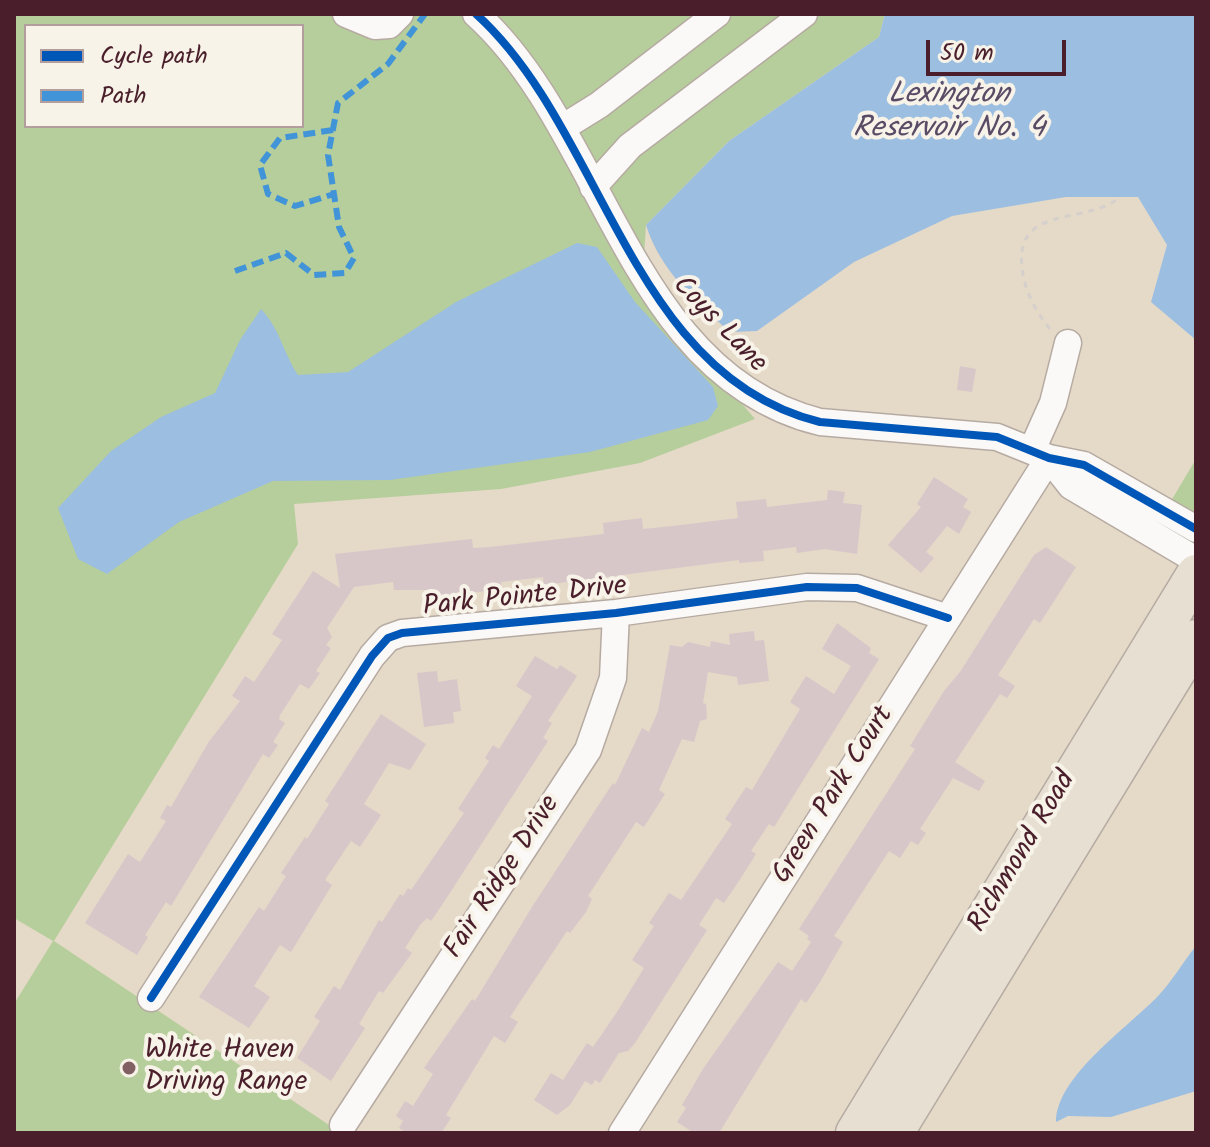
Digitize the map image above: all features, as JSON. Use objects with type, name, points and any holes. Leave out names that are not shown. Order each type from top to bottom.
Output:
[{"type":"highway","name":"Richmond Road","points":[[855,1133],[1196,574]]},
{"type":"highway","name":"Richmond Road","points":[[894,1133],[1196,639]]},
{"type":"street","points":[[346,14],[375,26],[389,25],[400,14]]},
{"type":"street","name":"Coys Lane","points":[[476,14],[505,41],[562,128],[618,236],[660,301],[716,363],[758,398],[796,416],[820,422],[980,435],[1084,465],[1196,529]]},
{"type":"street","points":[[562,128],[599,105],[717,14]]},
{"type":"street","points":[[593,187],[630,146],[804,14]]},
{"type":"street","name":"Green Park Court","points":[[622,1133],[948,618],[1040,454],[1068,343]]},
{"type":"street","points":[[1040,454],[1071,486],[1196,560]]},
{"type":"street","name":"Park Pointe Drive","points":[[151,998],[372,656],[388,638],[402,633],[616,613],[807,587],[840,587],[887,596],[948,618]]},
{"type":"street","name":"Fair Ridge Drive","points":[[343,1125],[588,750],[613,678],[616,613]]},
{"type":"path","points":[[1068,343],[1048,327],[1029,294],[1022,273],[1023,239],[1036,227],[1116,200]]},
{"type":"green space","points":[[14,14],[885,14],[879,37],[729,141],[646,225],[642,286],[755,419],[640,463],[501,489],[294,504],[298,544],[54,941],[341,1133],[14,1133],[14,1004],[53,941],[14,918]]},
{"type":"green space","points":[[1196,459],[1196,512],[1171,501]]},
{"type":"water","name":"Lexington Reservoir No. 4","points":[[885,14],[1196,14],[1196,340],[1151,302],[1167,245],[1138,197],[1066,197],[952,216],[854,262],[757,331],[730,332],[692,296],[660,256],[646,225],[729,141],[879,37]]},
{"type":"water","points":[[577,243],[597,247],[635,302],[713,387],[718,406],[708,420],[590,452],[390,480],[273,481],[179,522],[107,574],[78,559],[58,508],[111,451],[161,417],[215,393],[240,340],[261,309],[273,325],[298,375],[348,372],[456,302]]},
{"type":"water","points":[[1196,946],[1196,1091],[1111,1117],[1068,1116],[1056,1122],[1059,1105],[1081,1070],[1159,995]]},
{"type":"building","points":[[960,366],[976,369],[972,392],[957,390]]},
{"type":"building","points":[[934,477],[968,499],[963,507],[971,512],[959,534],[947,526],[926,552],[934,558],[921,573],[888,545],[921,507],[917,504]]},
{"type":"building","points":[[828,490],[845,492],[843,503],[862,505],[857,554],[825,549],[797,553],[796,547],[763,551],[764,561],[739,563],[739,560],[544,585],[543,577],[501,582],[502,589],[438,597],[438,590],[394,590],[393,582],[354,587],[327,628],[332,637],[326,645],[331,648],[316,671],[320,673],[309,689],[300,684],[280,715],[279,719],[285,723],[273,742],[278,745],[269,758],[263,754],[171,906],[166,902],[145,935],[148,937],[137,955],[85,923],[128,854],[140,862],[166,821],[160,818],[167,805],[171,807],[208,743],[240,701],[232,696],[245,676],[254,682],[282,640],[272,634],[313,571],[340,588],[335,554],[472,539],[473,548],[604,534],[603,523],[642,518],[643,529],[738,518],[736,502],[766,499],[767,507],[827,500]]},
{"type":"building","points":[[1046,547],[1076,567],[1040,623],[1034,619],[998,675],[1015,686],[1007,698],[1000,694],[955,762],[985,781],[979,791],[953,778],[920,829],[926,833],[918,845],[911,841],[900,858],[889,851],[834,936],[843,942],[820,982],[806,1003],[801,999],[719,1133],[694,1133],[677,1122],[686,1108],[682,1105],[703,1069],[778,962],[792,971],[811,942],[807,939],[809,936],[799,929],[915,749],[910,746],[944,691],[960,672],[1034,555]]},
{"type":"building","points":[[837,623],[871,648],[869,653],[879,659],[774,827],[769,824],[751,851],[756,854],[724,903],[716,898],[699,925],[707,930],[635,1043],[628,1051],[619,1053],[600,1083],[595,1080],[592,1085],[585,1081],[570,1105],[557,1115],[534,1100],[551,1073],[563,1080],[587,1043],[593,1047],[617,1012],[644,968],[632,960],[654,926],[649,923],[669,893],[681,900],[732,824],[725,819],[746,787],[752,790],[800,709],[790,702],[806,676],[834,694],[851,666],[822,649]]},
{"type":"building","points":[[754,631],[755,641],[764,640],[769,681],[738,685],[737,677],[708,672],[703,703],[706,704],[707,719],[700,721],[694,742],[682,739],[659,790],[665,794],[644,827],[636,822],[588,896],[592,899],[586,912],[570,933],[567,931],[510,1017],[518,1022],[505,1043],[494,1036],[446,1115],[451,1118],[441,1133],[407,1133],[399,1128],[403,1121],[396,1116],[405,1101],[413,1106],[433,1074],[424,1068],[472,999],[475,1001],[532,907],[613,783],[615,785],[642,728],[649,732],[658,711],[670,645],[682,647],[688,642],[710,647],[711,641],[730,645],[729,634]]},
{"type":"building","points":[[535,656],[557,669],[560,665],[577,676],[548,721],[552,723],[543,738],[548,741],[431,921],[427,918],[420,925],[405,948],[412,953],[383,993],[379,991],[359,1024],[365,1028],[331,1081],[297,1058],[320,1021],[314,1017],[334,986],[340,990],[379,920],[382,922],[400,894],[403,896],[408,888],[411,890],[464,813],[458,809],[489,761],[485,758],[493,745],[499,749],[532,696],[516,686]]},
{"type":"building","points":[[437,671],[438,682],[457,679],[461,711],[453,712],[454,723],[424,727],[417,673]]},
{"type":"building","points":[[381,714],[426,744],[410,770],[389,763],[364,804],[381,815],[360,847],[351,841],[325,880],[332,885],[291,952],[280,945],[254,986],[270,997],[249,1028],[199,997],[259,907],[264,911],[286,876],[281,873],[305,837],[307,839],[329,804],[325,801]]},
{"type":"marked path","points":[[235,271],[286,253],[314,275],[345,273],[354,258],[339,227],[328,155],[338,103],[388,64],[425,14]]},
{"type":"marked path","points":[[333,130],[280,138],[260,165],[268,194],[295,206],[334,194]]},
{"type":"cycle path","points":[[476,14],[520,63],[557,120],[661,303],[704,355],[756,396],[820,422],[997,437],[1049,458],[1084,465],[1196,529]]},
{"type":"cycle path","points":[[151,998],[372,656],[388,638],[402,633],[616,613],[807,587],[857,588],[948,618]]},
{"type":"place","name":"White Haven Driving Range","points":[[129,1068]]}]
